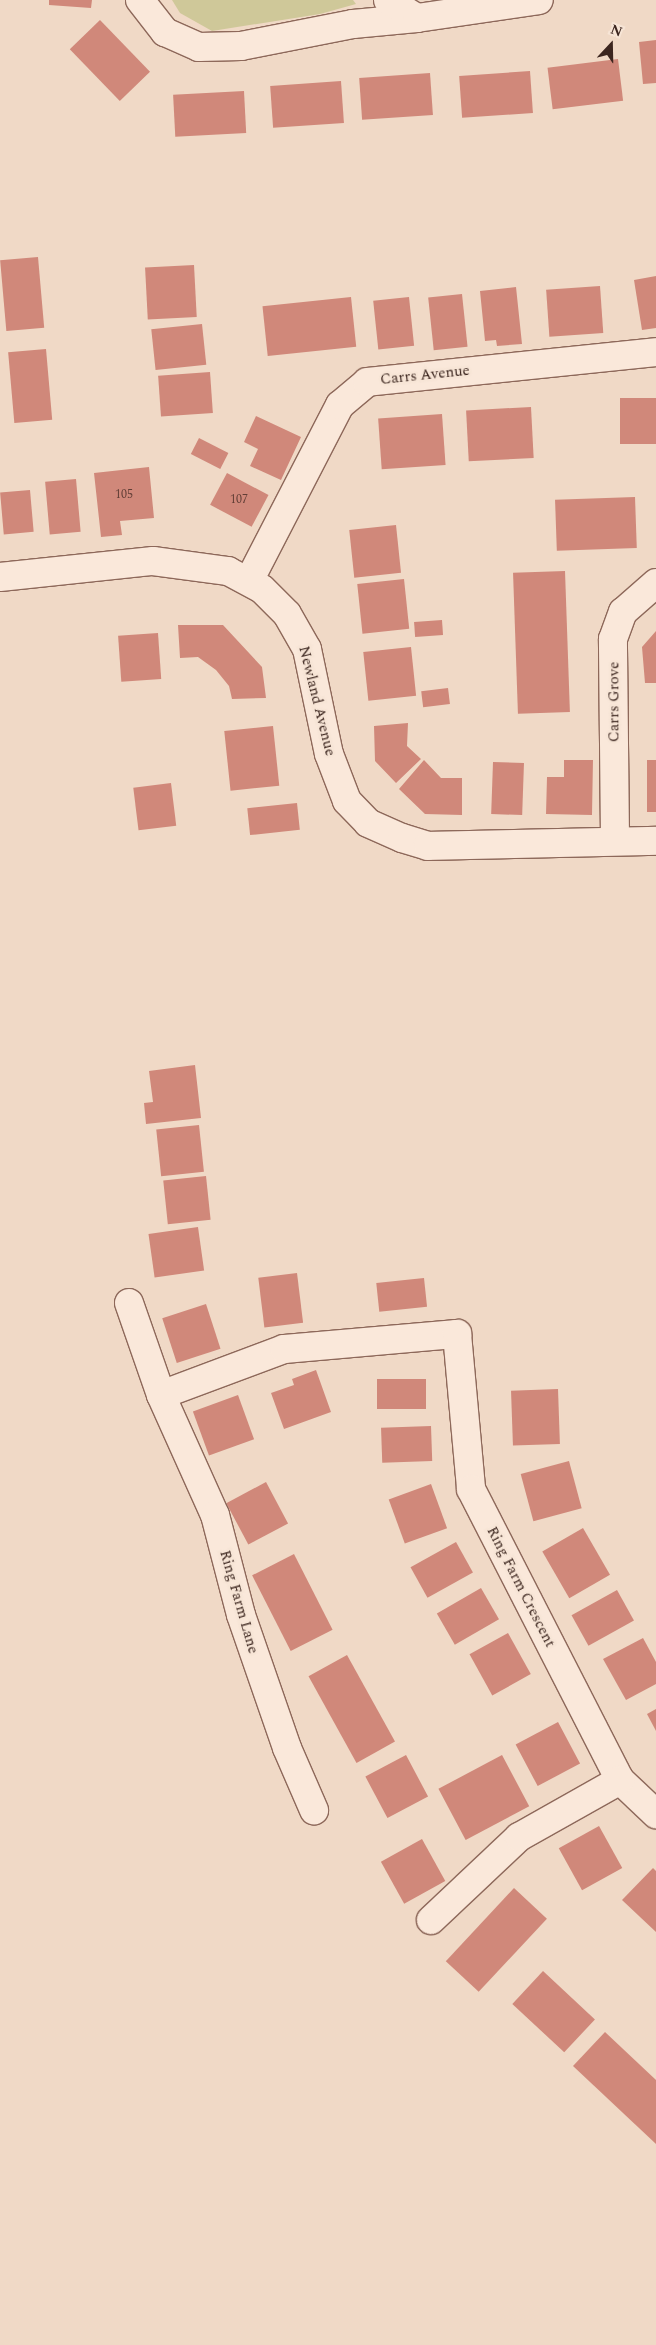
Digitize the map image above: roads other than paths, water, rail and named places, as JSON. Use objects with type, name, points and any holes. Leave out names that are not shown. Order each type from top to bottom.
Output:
[{"type":"street","points":[[140,0],[165,32],[199,47],[241,46],[352,24],[418,18],[539,0]]},
{"type":"street","points":[[388,0],[418,18]]},
{"type":"street","name":"Carrs Avenue","points":[[249,581],[340,405],[366,382],[656,352]]},
{"type":"street","name":"Newland Avenue","points":[[0,577],[153,561],[197,564],[228,571],[249,581],[288,614],[307,650],[328,754],[347,801],[368,823],[428,846],[615,839],[656,841]]},
{"type":"street","name":"Carrs Grove","points":[[615,839],[613,639],[624,612],[656,583]]},
{"type":"street","name":"Ring Farm Lane","points":[[129,1303],[161,1395],[215,1516],[241,1615],[287,1748],[314,1810]]},
{"type":"street","name":"Ring Farm Crescent","points":[[161,1395],[284,1349],[457,1334],[471,1489],[620,1780],[656,1814]]},
{"type":"street","points":[[431,1920],[519,1837],[620,1780]]}]
